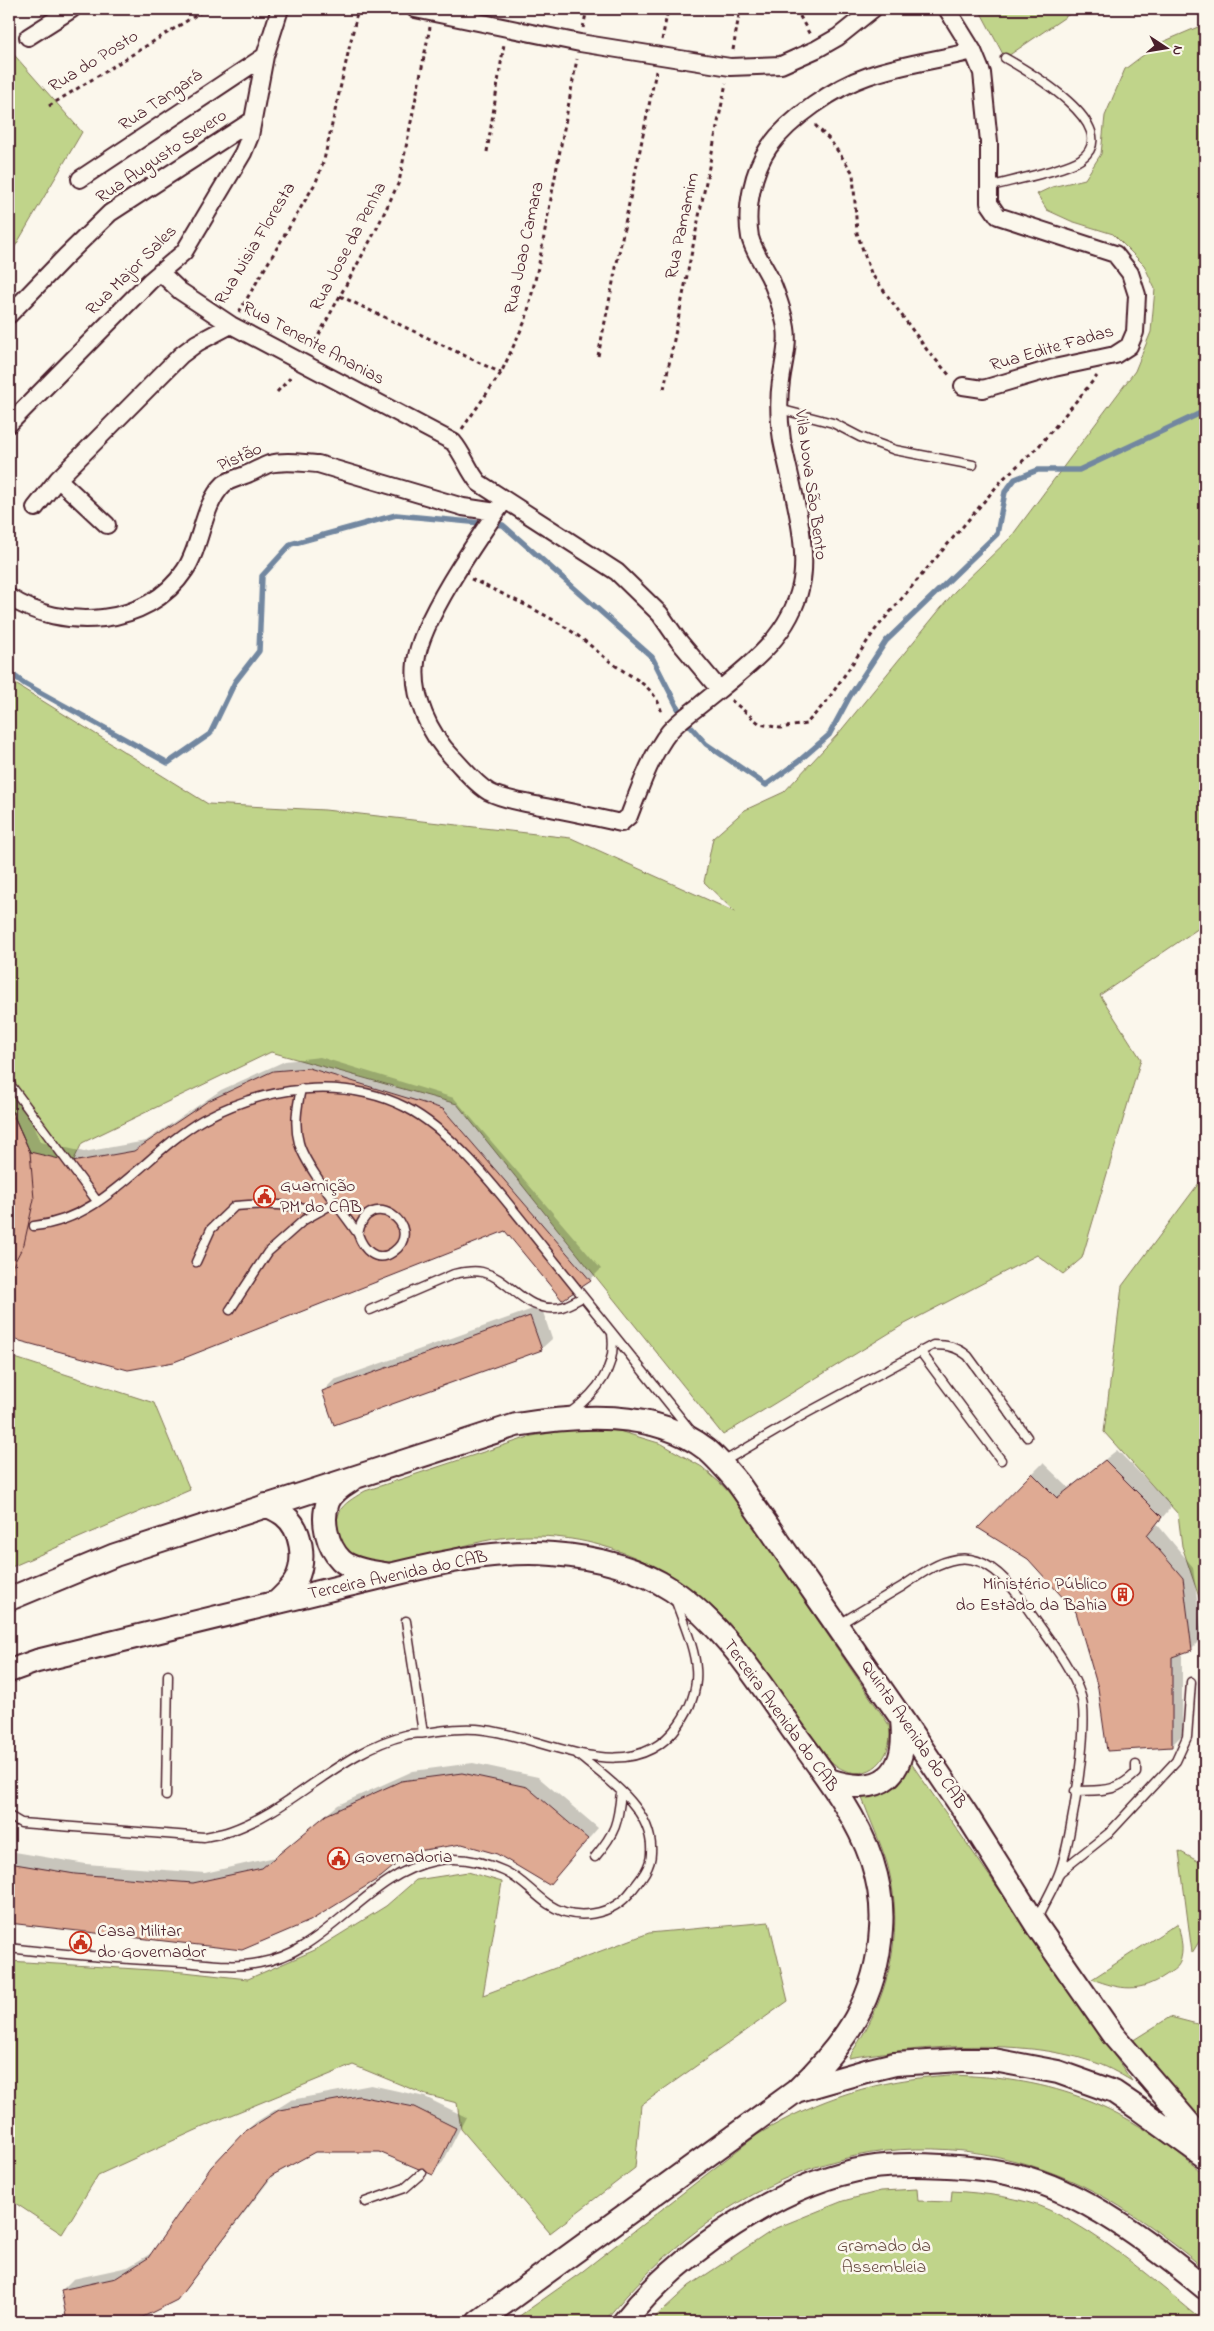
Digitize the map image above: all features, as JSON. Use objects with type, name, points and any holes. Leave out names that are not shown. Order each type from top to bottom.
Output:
[{"type":"main road","name":"Quinta Avenida do CAB","points":[[563,1418],[614,1419],[653,1424],[679,1434],[713,1456],[738,1482],[902,1719],[965,1812],[1035,1923],[1113,2035],[1205,2142]]},
{"type":"main road","points":[[9,1599],[115,1555],[266,1505],[516,1426],[563,1418]]},
{"type":"main road","points":[[357,1476],[338,1489],[328,1501],[326,1531],[333,1549],[342,1562],[362,1570],[390,1576]]},
{"type":"main road","points":[[266,1505],[283,1514],[290,1521],[297,1532],[302,1551],[296,1579],[278,1601]]},
{"type":"main road","name":"Terceira Avenida do CAB","points":[[9,1670],[36,1661],[278,1601],[490,1556],[552,1554],[622,1566],[648,1577],[672,1590],[696,1610],[742,1658],[829,1780],[860,1832],[872,1861],[880,1897],[882,1928],[878,1959],[862,2009],[848,2033],[830,2057],[796,2091]]},
{"type":"main road","points":[[829,1780],[842,1785],[866,1786],[886,1778],[901,1759],[904,1748],[902,1719]]},
{"type":"main road","points":[[478,2322],[796,2091],[840,2077],[895,2064],[994,2060],[1058,2072],[1114,2092],[1140,2108],[1205,2157]]},
{"type":"main road","points":[[624,2322],[637,2306],[682,2263],[727,2227],[775,2200],[834,2177],[869,2168],[921,2166],[972,2169],[1016,2175],[1076,2199],[1154,2246],[1205,2288]]},
{"type":"street","points":[[28,37],[72,9]]},
{"type":"street","name":"Rua Major Sales","points":[[9,424],[160,272],[179,257],[193,239],[243,153],[250,136],[265,56],[280,9]]},
{"type":"street","points":[[414,9],[580,43],[658,57],[730,67],[781,65],[817,49],[838,37],[873,9]]},
{"type":"street","name":"Rua Edite Fadas","points":[[947,9],[973,51],[982,73],[989,142],[989,203],[998,216],[1115,254],[1130,272],[1136,295],[1135,332],[1129,346],[1115,354],[1054,368],[984,390],[963,386]]},
{"type":"street","name":"Vila Nova São Bento","points":[[457,573],[422,639],[416,662],[416,686],[430,731],[445,750],[489,792],[512,800],[622,823],[629,816],[662,741],[671,729],[719,689],[742,673],[775,640],[794,608],[802,583],[803,559],[799,525],[782,436],[779,409],[787,349],[787,330],[771,279],[750,239],[749,217],[758,167],[770,147],[785,129],[838,90],[867,76],[973,51]]},
{"type":"street","name":"Rua Tangará","points":[[80,180],[265,56]]},
{"type":"street","name":"Rua Augusto Severo","points":[[9,315],[64,257],[110,213],[254,120]]},
{"type":"street","name":"Rua Tenente Ananias","points":[[160,272],[180,291],[231,325],[453,442]]},
{"type":"street","name":"Rua Nisia Floresta","points":[[35,508],[58,479],[181,355],[197,342],[231,325]]},
{"type":"street","points":[[453,442],[462,452],[471,473],[500,506],[617,572],[660,614],[719,689]]},
{"type":"street","name":"Pistão","points":[[9,597],[42,614],[89,620],[121,615],[147,605],[168,590],[186,570],[206,521],[214,495],[226,482],[269,464],[295,462],[318,464],[448,503],[500,506]]},
{"type":"street","points":[[58,479],[107,525]]},
{"type":"street","points":[[457,573],[500,506]]},
{"type":"lane","points":[[988,187],[1073,163],[1088,152],[1091,145],[1091,130],[1065,98],[1043,80],[1005,58]]},
{"type":"lane","points":[[779,409],[833,422],[860,437],[895,450],[973,466]]},
{"type":"lane","points":[[9,1083],[97,1201]]},
{"type":"lane","points":[[301,1089],[296,1110],[300,1145],[307,1159],[358,1234],[362,1246],[369,1253],[380,1256],[391,1254],[400,1246],[404,1236],[403,1228],[398,1218],[388,1211],[373,1212],[365,1217],[360,1224],[358,1234]]},
{"type":"lane","points":[[34,1226],[64,1220],[97,1201],[131,1177],[176,1138],[205,1119],[268,1094],[301,1089],[336,1089],[370,1094],[405,1108],[433,1126],[497,1190],[713,1456],[773,1432],[920,1350],[933,1345],[947,1345],[958,1348],[968,1356],[1027,1437]]},
{"type":"lane","points":[[230,1310],[268,1252],[304,1220],[336,1202]]},
{"type":"lane","points":[[196,1262],[211,1229],[235,1206],[262,1204],[296,1205],[320,1211]]},
{"type":"lane","points":[[370,1310],[454,1274],[468,1271],[480,1271],[492,1275],[523,1300],[538,1306],[563,1307],[583,1297]]},
{"type":"lane","points":[[563,1418],[590,1396],[607,1375],[612,1362],[614,1346],[612,1332]]},
{"type":"lane","points":[[920,1350],[1001,1460]]},
{"type":"lane","points":[[838,1625],[939,1564],[958,1559],[972,1560],[994,1571],[1007,1580],[1022,1600],[1064,1664],[1081,1696],[1084,1725],[1066,1852],[1060,1872],[1035,1923]]},
{"type":"lane","points":[[9,1825],[21,1823],[204,1837],[230,1831],[264,1814],[360,1753],[406,1734],[446,1729],[484,1730],[517,1736],[578,1755],[614,1758],[639,1754],[661,1744],[675,1729],[689,1709],[696,1690],[697,1671],[693,1648],[672,1590]]},
{"type":"lane","points":[[406,1621],[423,1733]]},
{"type":"lane","points":[[166,1796],[168,1675]]},
{"type":"lane","points":[[1060,1872],[1110,1833],[1176,1760],[1187,1737],[1191,1682]]},
{"type":"lane","points":[[9,1948],[137,1960],[234,1966],[259,1963],[281,1958],[303,1946],[376,1889],[407,1870],[433,1861],[460,1859],[482,1863],[504,1871],[523,1881],[549,1905],[584,1915],[603,1912],[630,1894],[651,1860],[652,1840],[642,1816],[621,1792],[578,1755]]},
{"type":"lane","points":[[1075,1791],[1107,1790],[1123,1786],[1136,1773],[1136,1765]]},
{"type":"lane","points":[[595,1857],[608,1841],[618,1822],[621,1792]]},
{"type":"lane","points":[[9,1816],[21,1823]]},
{"type":"lane","points":[[365,2202],[405,2188],[422,2173]]},
{"type":"path","name":"Rua do Posto","points":[[49,106],[206,9]]},
{"type":"path","name":"Rua Nisia Floresta","points":[[231,325],[316,182],[324,160],[358,9]]},
{"type":"path","points":[[598,356],[668,9]]},
{"type":"path","name":"Rua Pamamim","points":[[664,389],[730,67],[740,9]]},
{"type":"path","points":[[796,9],[817,49]]},
{"type":"path","name":"Rua Jose da Penha","points":[[277,392],[304,362],[376,230],[399,182],[433,12]]},
{"type":"path","points":[[486,152],[506,27]]},
{"type":"path","name":"Rua Joao Camara","points":[[453,442],[501,373],[526,319],[535,282],[580,43]]},
{"type":"path","points":[[804,114],[830,140],[852,173],[857,233],[871,273],[937,363],[963,386]]},
{"type":"path","points":[[340,296],[501,373]]},
{"type":"path","points":[[719,689],[760,724],[780,728],[806,724],[827,702],[874,630],[1003,479],[1039,446],[1115,354]]},
{"type":"path","points":[[457,573],[531,608],[573,633],[615,665],[645,684],[654,694],[661,709],[664,724],[662,741]]},
{"type":"green space","points":[[979,9],[1077,9],[1005,58]]},
{"type":"green space","points":[[1205,24],[1205,924],[1100,995],[1141,1059],[1082,1258],[1063,1274],[1037,1255],[901,1326],[723,1435],[457,1104],[271,1052],[82,1143],[9,1295],[9,680],[208,804],[325,810],[571,838],[735,912],[704,882],[713,838],[745,810],[784,792],[838,734],[955,591],[1011,537],[1135,371],[1151,332],[1155,289],[1144,265],[1113,234],[1071,221],[1047,210],[1037,194],[1052,187],[1085,179],[1101,154],[1105,116],[1125,69],[1158,44]]},
{"type":"green space","points":[[9,49],[82,132],[9,257]]},
{"type":"green space","points":[[1205,1175],[1205,1615],[1182,1546],[1178,1514],[1104,1432],[1122,1286]]},
{"type":"green space","points":[[9,1356],[154,1403],[190,1490],[9,1568]]},
{"type":"green space","points":[[576,1429],[619,1431],[662,1444],[702,1467],[736,1500],[889,1725],[889,1745],[886,1754],[880,1762],[865,1772],[855,1773],[844,1770],[834,1764],[819,1750],[727,1621],[679,1581],[652,1565],[624,1553],[594,1544],[563,1538],[532,1536],[501,1538],[410,1559],[374,1562],[357,1560],[350,1557],[341,1546],[337,1530],[338,1515],[349,1501],[365,1491],[532,1436]]},
{"type":"green space","points":[[911,1763],[1132,2081],[1096,2063],[1063,2054],[1033,2049],[970,2046],[906,2050],[848,2058],[874,2013],[890,1965],[894,1940],[895,1914],[887,1863],[862,1798],[885,1791],[897,1783]]},
{"type":"green space","points":[[1179,1851],[1205,1865],[1205,1932],[1192,1953]]},
{"type":"green space","points":[[468,1872],[502,1882],[483,1995],[649,1933],[769,1922],[788,2001],[641,2105],[635,2168],[550,2233],[461,2129],[457,2103],[426,2095],[353,2065],[216,2121],[98,2175],[62,2234],[9,2199],[9,1961],[184,1972],[248,1979],[315,1950],[386,1906],[416,1880]]},
{"type":"green space","points":[[1178,1923],[1182,1954],[1176,1968],[1166,1975],[1147,1985],[1130,1988],[1112,1986],[1092,1979]]},
{"type":"green space","points":[[1170,2017],[1205,2026],[1205,2142],[1124,2046]]},
{"type":"green space","points":[[950,2075],[988,2077],[1024,2082],[1087,2100],[1117,2113],[1146,2130],[1175,2151],[1205,2175],[1205,2269],[1155,2230],[1119,2206],[1063,2177],[997,2156],[932,2149],[870,2153],[810,2169],[752,2194],[699,2229],[649,2272],[604,2322],[511,2322],[579,2274],[757,2135],[804,2110],[850,2093],[898,2081]]},
{"type":"green space","name":"Gramado da Assembleia","points":[[917,2189],[918,2201],[951,2202],[952,2191],[989,2194],[1026,2202],[1049,2210],[1091,2233],[1111,2247],[1205,2322],[650,2322],[689,2286],[776,2228],[843,2201],[881,2191]]},
{"type":"building","name":"Guarnição PM do CAB","points":[[309,1068],[443,1109],[591,1281],[562,1300],[505,1231],[174,1362],[128,1370],[9,1338],[9,1105],[30,1152],[72,1162],[134,1151],[208,1101],[273,1071]]},
{"type":"building","points":[[9,1105],[30,1152],[34,1199],[24,1244],[9,1273]]},
{"type":"building","points":[[530,1316],[542,1350],[334,1425],[322,1391]]},
{"type":"building","name":"Ministério Público do Estado da Bahia","points":[[1105,1460],[1162,1517],[1147,1536],[1183,1578],[1192,1650],[1172,1657],[1172,1747],[1107,1751],[1098,1688],[1076,1612],[1028,1559],[978,1528],[1032,1473],[1057,1498]]},
{"type":"building","name":"Governadoria","points":[[462,1773],[527,1787],[588,1839],[549,1885],[497,1854],[462,1844],[411,1852],[381,1877],[310,1921],[242,1950],[9,1923],[9,1863],[75,1874],[193,1883],[262,1868],[326,1815],[401,1781]]},
{"type":"building","points":[[359,2096],[414,2107],[456,2128],[433,2175],[379,2152],[315,2152],[271,2176],[177,2300],[141,2318],[128,2322],[67,2322],[61,2290],[116,2278],[148,2258],[211,2167],[244,2132],[279,2110]]},
{"type":"waterway","points":[[9,672],[25,684],[168,763],[210,734],[235,682],[259,651],[262,576],[291,544],[396,515],[503,525],[652,657],[683,718],[706,744],[766,785],[799,761],[829,735],[850,696],[886,641],[997,534],[1005,492],[1015,479],[1038,470],[1079,470],[1205,411]]},
{"type":"place","name":"Guarnição PM do CAB","points":[[264,1197]]},
{"type":"place","name":"Ministério Público do Estado da Bahia","points":[[1123,1595]]},
{"type":"place","name":"Governadoria","points":[[338,1858]]},
{"type":"place","name":"Casa Militar do Governador","points":[[81,1942]]}]
